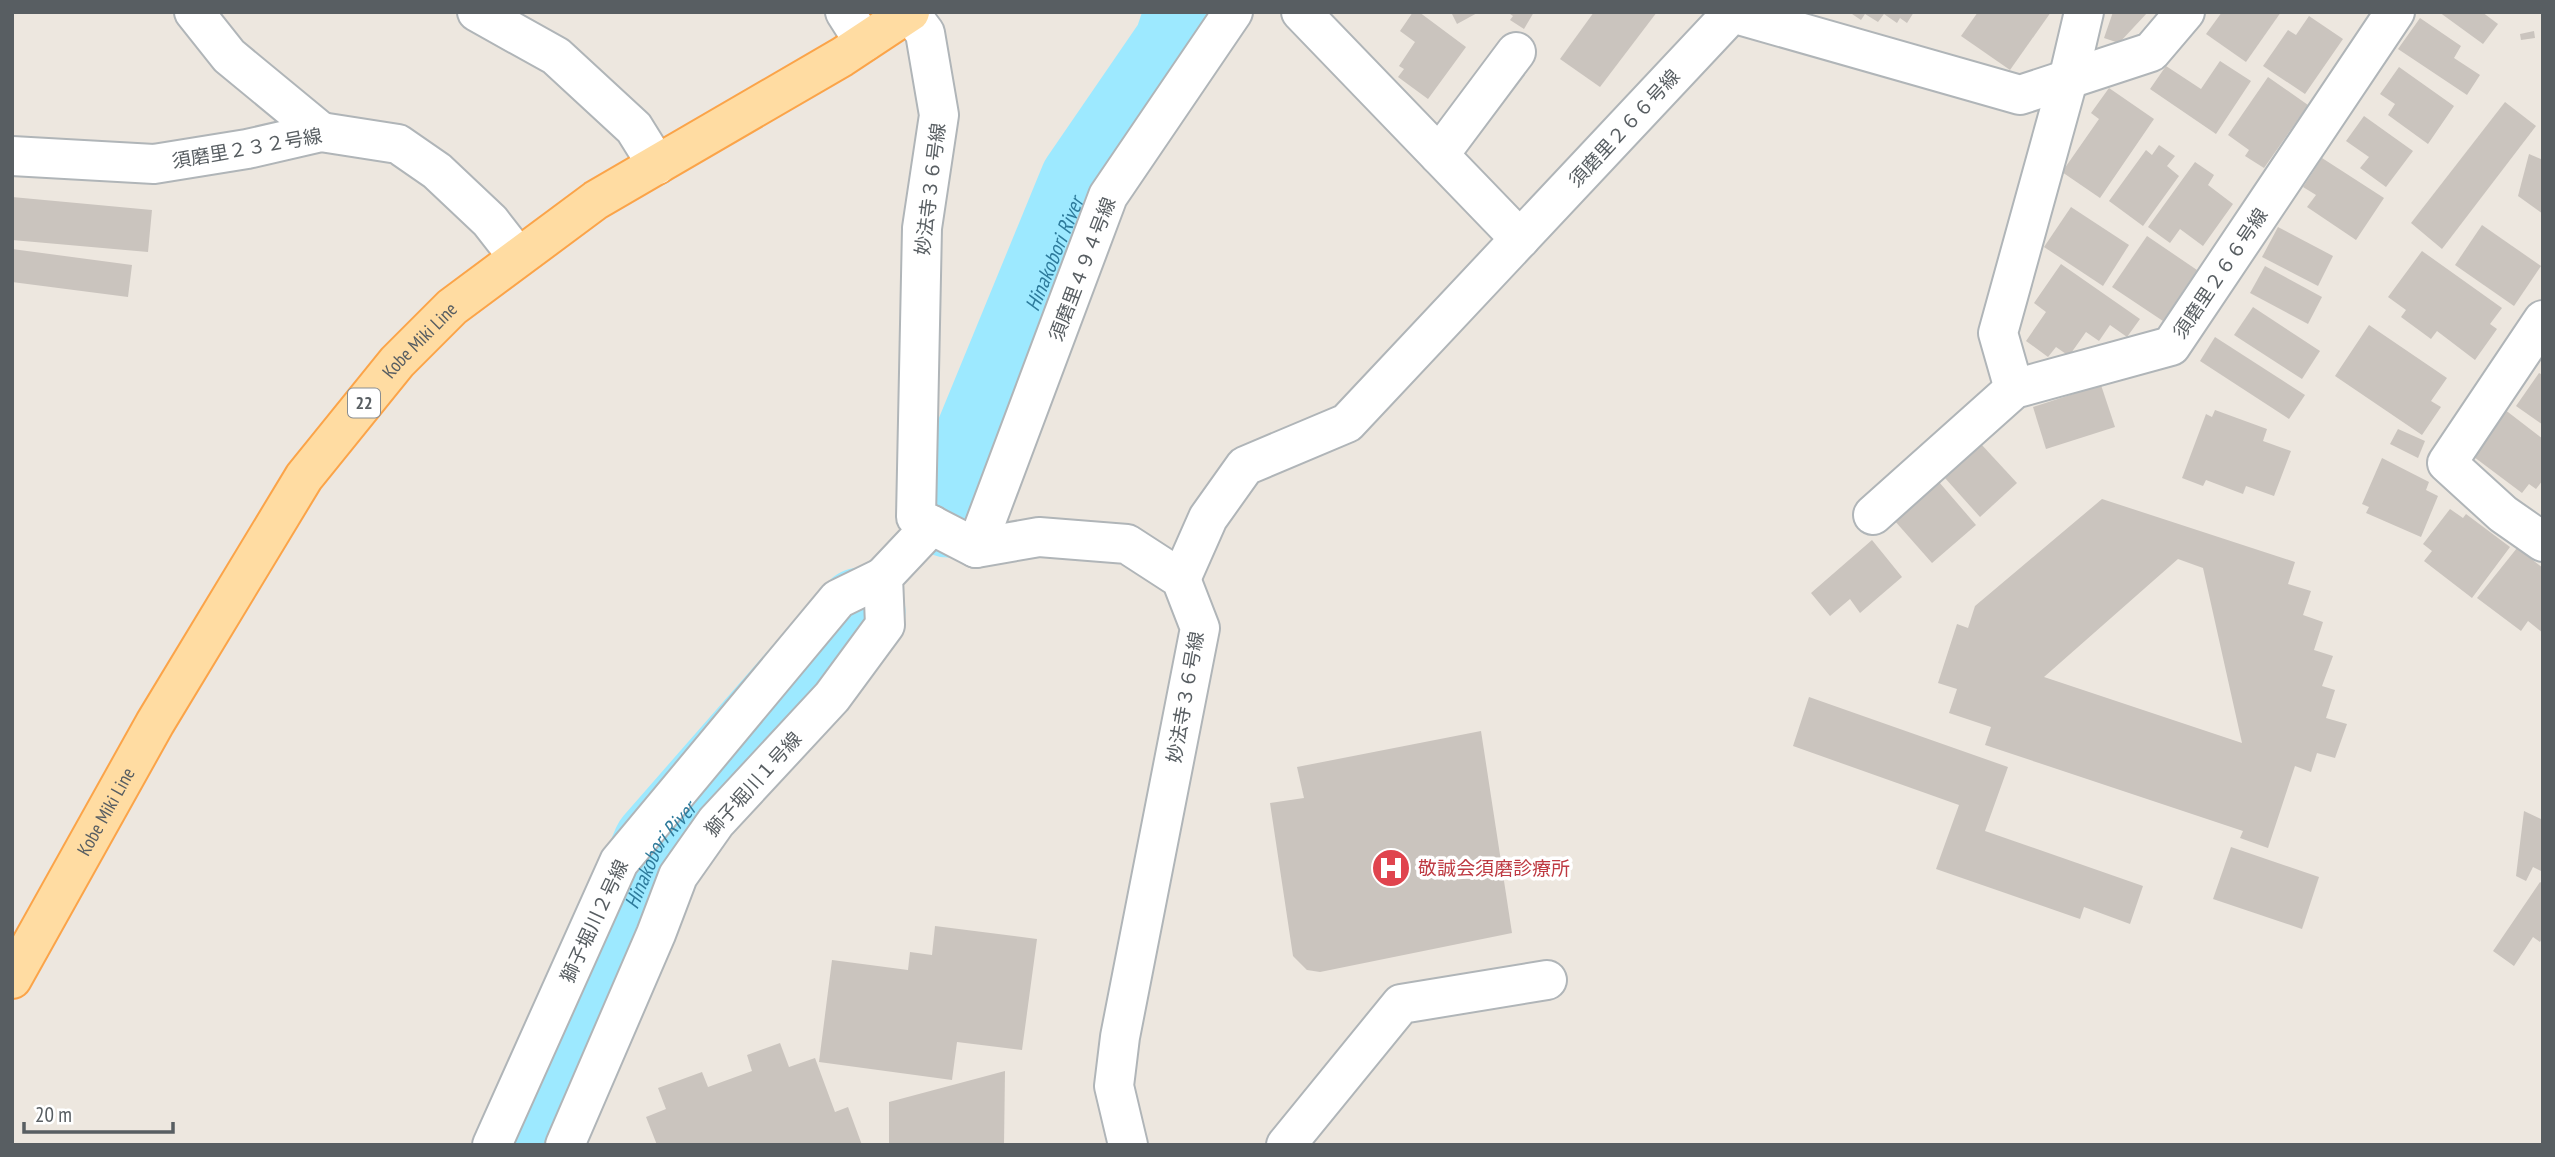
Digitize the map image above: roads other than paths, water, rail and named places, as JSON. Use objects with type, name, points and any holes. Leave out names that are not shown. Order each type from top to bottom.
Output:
[{"type":"main road","name":"Kobe Miki Line","points":[[12,979],[155,723],[304,477],[397,362],[452,307],[597,200],[657,165],[855,27],[910,12]]},
{"type":"street","points":[[194,12],[229,56],[321,132]]},
{"type":"street","points":[[477,12],[556,56],[634,128],[657,165]]},
{"type":"street","name":"妙法寺３６号線","points":[[910,12],[925,33],[939,115],[922,228],[916,517],[932,525]]},
{"type":"street","name":"須磨里４９４号線","points":[[976,548],[1108,196],[1233,12]]},
{"type":"street","points":[[1301,12],[1520,239]]},
{"type":"street","points":[[2014,389],[1998,332],[2068,80],[2084,12]]},
{"type":"street","name":"須磨里２６６号線","points":[[1181,579],[1208,518],[1245,466],[1347,423],[1732,13],[2020,95],[2151,52],[2185,12]]},
{"type":"street","name":"須磨里２６６号線","points":[[1873,516],[2014,389],[2171,346],[2395,12]]},
{"type":"street","points":[[1438,155],[1516,52]]},
{"type":"street","name":"須磨里２３２号線","points":[[12,156],[155,164],[247,149],[321,132],[398,144],[446,179],[490,221],[519,257]]},
{"type":"street","points":[[2543,320],[2447,463],[2503,514],[2543,542]]},
{"type":"street","points":[[883,577],[932,525],[976,548],[1039,537],[1127,544],[1181,579]]},
{"type":"street","name":"獅子堀川２号線","points":[[492,1145],[619,862],[838,598],[883,577]]},
{"type":"street","name":"獅子堀川１号線","points":[[565,1145],[656,934],[678,876],[716,822],[832,697],[886,625],[883,577]]},
{"type":"street","name":"妙法寺３６号線","points":[[1128,1145],[1114,1086],[1119,1049],[1200,628],[1181,579]]},
{"type":"street","points":[[1286,1145],[1401,1004],[1547,980]]},
{"type":"waterway","name":"Hinakobori River","points":[[948,513],[1084,182],[1178,45],[1189,12]]},
{"type":"waterway","name":"Hinakobori River","points":[[531,1145],[657,845],[861,612]]},
{"type":"place","name":"敬誠会須磨診療所","points":[[1391,868]]}]
